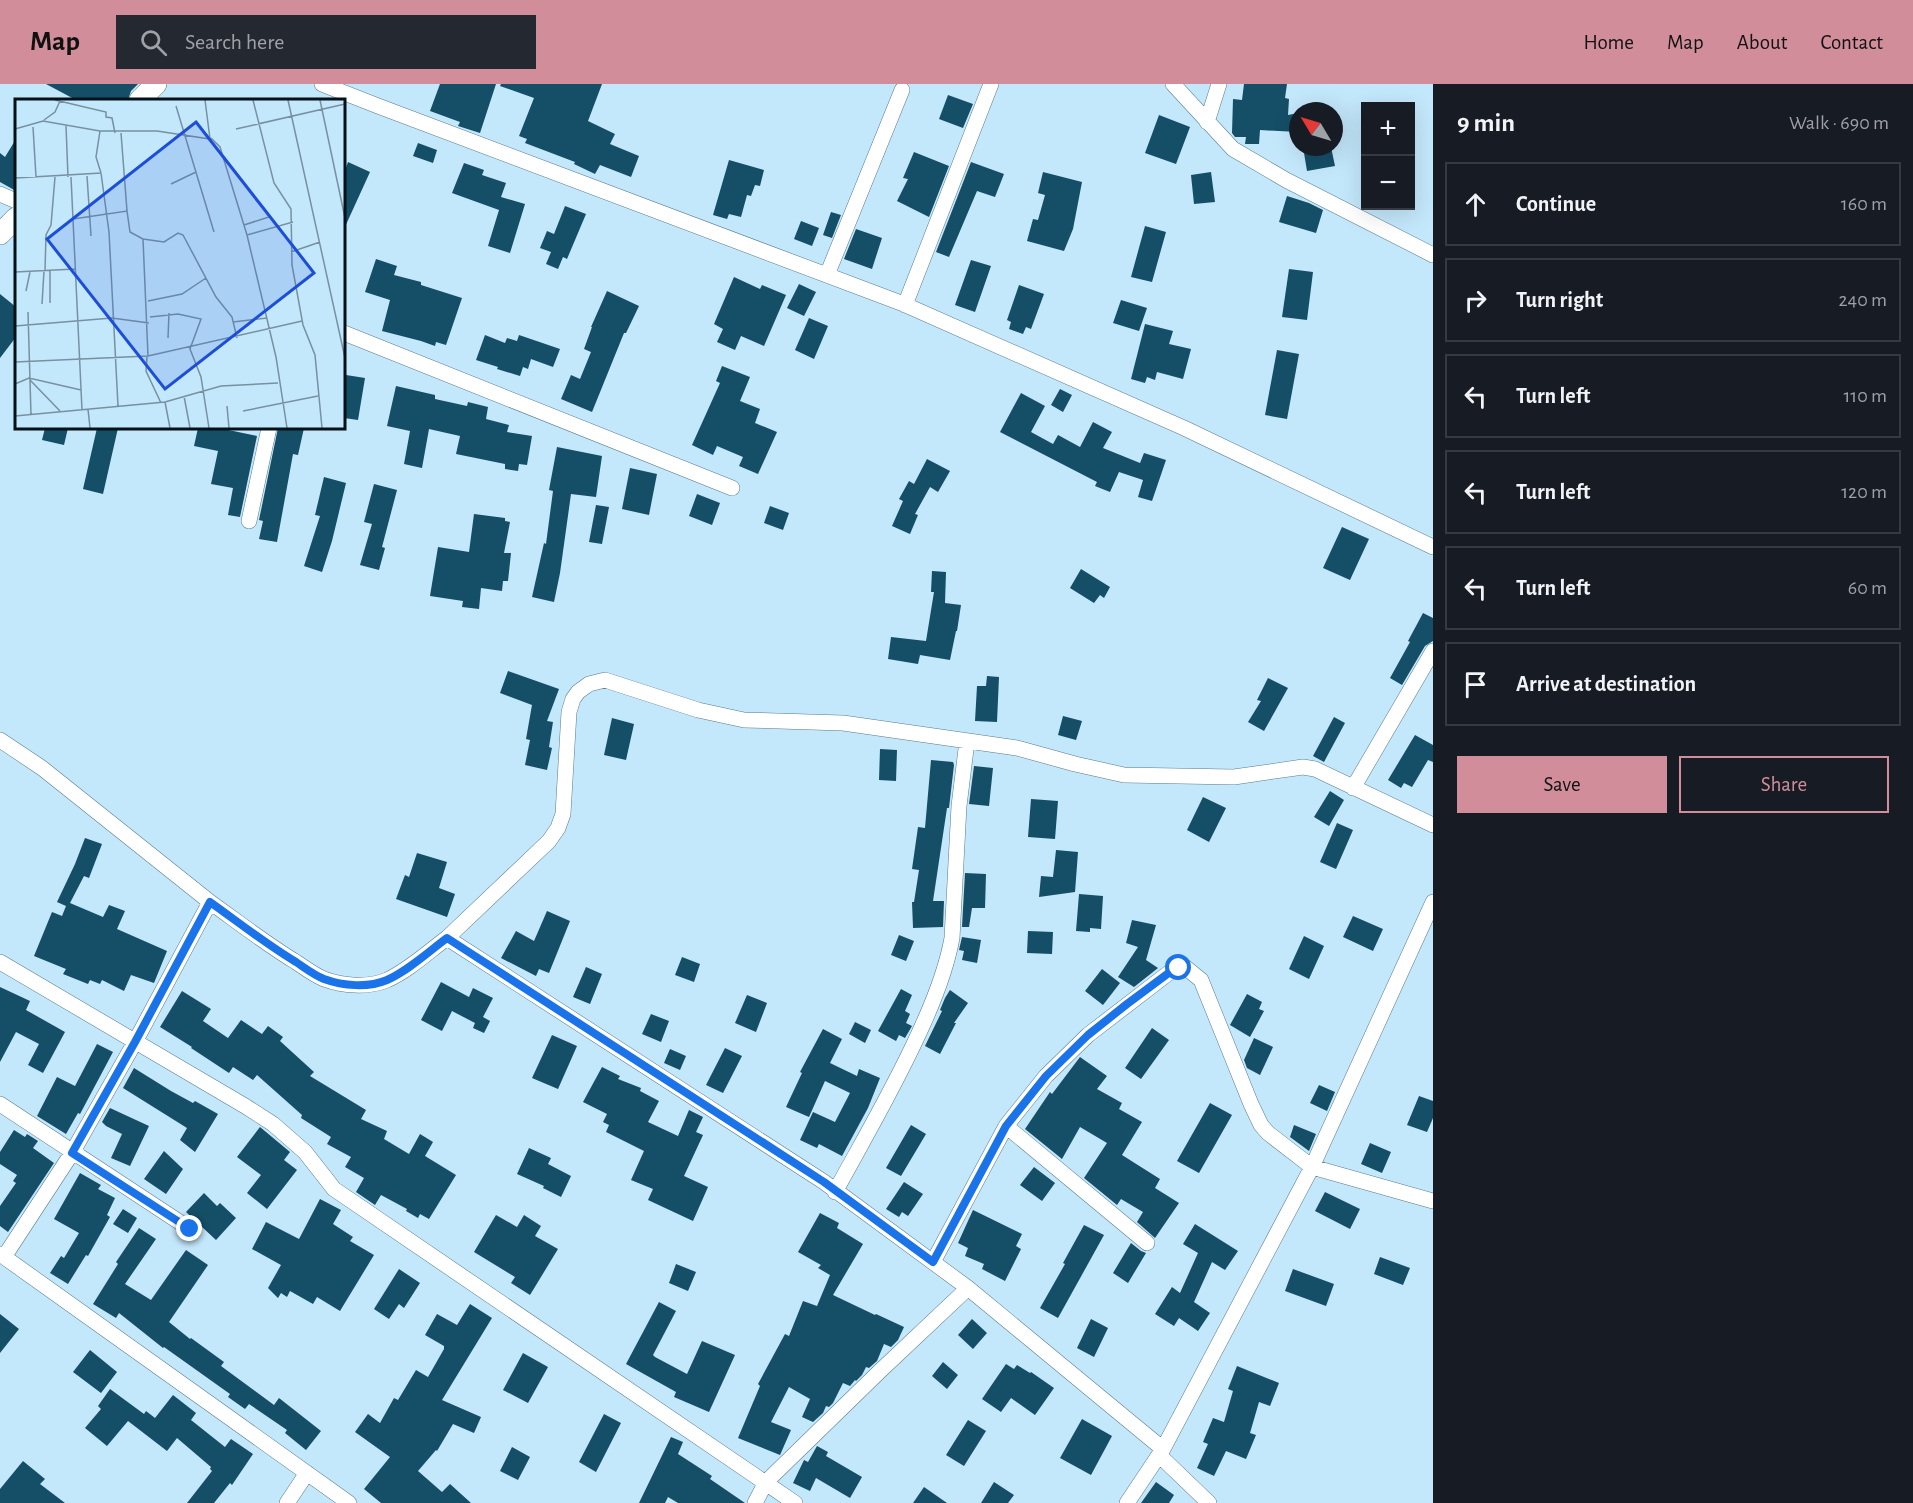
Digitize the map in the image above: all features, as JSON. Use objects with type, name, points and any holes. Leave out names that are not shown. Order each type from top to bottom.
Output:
[{"type":"street","points":[[141,99],[156,84]]},
{"type":"street","points":[[322,84],[905,305],[1184,428],[1433,547]]},
{"type":"street","points":[[905,305],[991,84]]},
{"type":"street","points":[[1173,84],[1233,149],[1286,180],[1433,255]]},
{"type":"street","points":[[1207,122],[1219,84]]},
{"type":"street","points":[[827,275],[902,90]]},
{"type":"street","points":[[0,194],[15,201]]},
{"type":"street","points":[[0,234],[15,219]]},
{"type":"street","points":[[345,333],[732,488]]},
{"type":"street","points":[[249,521],[269,429]]},
{"type":"street","points":[[1353,788],[1433,651]]},
{"type":"street","points":[[0,740],[42,768],[210,902],[283,954],[323,978],[346,984],[368,985],[385,981],[407,968],[447,938],[549,841],[558,828],[563,814],[569,712],[573,699],[589,684],[605,680],[698,710],[744,720],[843,723],[1017,748],[1124,775],[1234,777],[1303,767],[1326,773],[1433,825]]},
{"type":"street","points":[[835,1192],[903,1068],[932,1004],[949,957],[959,806],[967,741]]},
{"type":"street","points":[[210,902],[72,1153],[2,1255],[349,1503]]},
{"type":"street","points":[[1127,1503],[1161,1452],[1312,1167],[1433,902]]},
{"type":"street","points":[[447,938],[824,1182],[933,1262],[968,1288],[1161,1452],[1209,1503]]},
{"type":"street","points":[[0,962],[273,1124],[305,1152],[334,1188],[795,1503]]},
{"type":"street","points":[[933,1262],[1006,1126],[1046,1076],[1088,1035],[1170,972],[1179,968],[1185,968],[1197,976],[1204,986],[1234,1065],[1261,1125],[1275,1140],[1312,1167],[1433,1202]]},
{"type":"street","points":[[0,1104],[190,1229]]},
{"type":"street","points":[[1006,1126],[1147,1243]]},
{"type":"street","points":[[755,1503],[766,1482],[968,1288]]},
{"type":"street","points":[[287,1503],[307,1473]]},
{"type":"building","points":[[46,84],[138,84],[131,91],[128,99],[74,99]]},
{"type":"building","points":[[440,84],[496,84],[480,133],[458,126],[460,122],[430,111]]},
{"type":"building","points":[[501,84],[602,84],[588,121],[615,134],[610,144],[639,156],[631,177],[600,165],[595,174],[574,164],[575,162],[525,143],[527,139],[519,136],[534,98],[500,86]]},
{"type":"building","points":[[1244,84],[1287,84],[1285,98],[1289,99],[1289,132],[1260,130],[1259,144],[1245,144],[1246,137],[1235,137],[1232,133],[1233,99],[1242,100]]},
{"type":"building","points":[[948,95],[973,104],[963,128],[939,119]]},
{"type":"building","points":[[1159,115],[1190,127],[1176,164],[1145,153]]},
{"type":"building","points":[[15,141],[15,190],[0,182],[0,153],[5,157]]},
{"type":"building","points":[[418,143],[437,150],[433,163],[413,156]]},
{"type":"building","points":[[914,152],[949,166],[929,217],[897,201],[908,179],[903,178]]},
{"type":"building","points":[[1304,156],[1333,156],[1335,166],[1307,171]]},
{"type":"building","points":[[729,160],[764,170],[760,186],[755,185],[751,196],[747,195],[741,217],[729,214],[727,219],[713,215]]},
{"type":"building","points":[[348,162],[370,172],[345,227],[345,170]]},
{"type":"building","points":[[971,162],[1004,174],[995,197],[977,191],[949,257],[936,252]]},
{"type":"building","points":[[464,163],[484,170],[482,175],[506,183],[501,197],[525,204],[510,253],[488,246],[499,210],[452,193]]},
{"type":"building","points":[[1043,172],[1082,182],[1073,229],[1064,251],[1027,241],[1033,219],[1038,220],[1045,195],[1038,193]]},
{"type":"building","points":[[1211,172],[1215,202],[1194,204],[1191,175]]},
{"type":"building","points":[[1287,196],[1323,210],[1316,233],[1279,222]]},
{"type":"building","points":[[565,206],[586,214],[567,259],[563,257],[558,269],[546,264],[551,252],[540,248],[547,231],[554,234]]},
{"type":"building","points":[[831,212],[841,215],[832,238],[823,235]]},
{"type":"building","points":[[801,221],[819,228],[812,246],[794,239]]},
{"type":"building","points":[[1145,226],[1166,232],[1152,282],[1131,277]]},
{"type":"building","points":[[856,229],[882,238],[872,269],[844,259]]},
{"type":"building","points":[[376,259],[397,266],[394,275],[421,282],[421,285],[462,298],[446,345],[436,342],[435,346],[382,331],[390,300],[365,292]]},
{"type":"building","points":[[971,260],[991,266],[975,312],[955,305]]},
{"type":"building","points":[[1289,269],[1313,272],[1307,320],[1282,317]]},
{"type":"building","points":[[734,277],[760,289],[762,285],[786,295],[764,346],[741,336],[735,350],[717,342],[723,329],[714,324]]},
{"type":"building","points":[[799,284],[816,292],[804,316],[787,308]]},
{"type":"building","points":[[1019,285],[1044,294],[1031,329],[1026,327],[1023,334],[1009,329],[1011,322],[1007,320]]},
{"type":"building","points":[[607,291],[639,306],[624,333],[592,412],[561,399],[571,375],[580,379],[591,352],[584,349]]},
{"type":"building","points":[[0,294],[15,306],[15,338],[0,358]]},
{"type":"building","points":[[1121,300],[1147,308],[1139,331],[1113,323]]},
{"type":"building","points":[[809,318],[828,326],[814,359],[795,350]]},
{"type":"building","points":[[1145,324],[1173,331],[1169,344],[1191,349],[1183,379],[1157,372],[1155,380],[1147,377],[1145,383],[1131,379]]},
{"type":"building","points":[[485,335],[505,343],[507,338],[517,341],[519,335],[560,349],[553,367],[531,359],[528,369],[523,367],[520,376],[476,360]]},
{"type":"building","points":[[1277,350],[1299,354],[1287,419],[1265,415]]},
{"type":"building","points":[[722,366],[750,377],[740,401],[760,409],[755,423],[777,432],[758,474],[739,466],[743,457],[717,446],[713,455],[692,445],[720,383],[716,381]]},
{"type":"building","points":[[346,375],[365,378],[358,420],[345,418]]},
{"type":"building","points":[[396,386],[435,395],[435,399],[467,406],[468,402],[488,407],[486,419],[509,425],[507,432],[532,436],[527,465],[519,464],[518,471],[505,469],[505,464],[456,454],[460,436],[429,429],[422,468],[404,464],[410,431],[387,426]]},
{"type":"building","points":[[1060,389],[1072,395],[1063,412],[1051,405]]},
{"type":"building","points":[[1021,393],[1045,406],[1031,432],[1053,444],[1058,435],[1080,447],[1093,422],[1112,432],[1103,448],[1140,463],[1144,453],[1166,460],[1152,501],[1138,497],[1143,480],[1119,472],[1110,492],[1095,486],[1097,482],[1000,432]]},
{"type":"building","points":[[45,429],[68,429],[64,445],[42,440]]},
{"type":"building","points":[[97,429],[118,429],[103,494],[83,489]]},
{"type":"building","points":[[198,429],[224,429],[257,436],[240,517],[228,515],[233,488],[211,484],[218,451],[194,446]]},
{"type":"building","points":[[278,429],[304,429],[298,455],[293,454],[277,542],[259,539],[263,521],[259,520]]},
{"type":"building","points":[[557,447],[602,456],[596,497],[571,494],[554,602],[532,597],[544,543],[546,544],[553,491],[549,490]]},
{"type":"building","points":[[927,459],[950,471],[938,492],[930,487],[915,514],[918,515],[910,534],[892,526],[903,501],[899,499],[909,481],[914,484]]},
{"type":"building","points":[[630,468],[657,474],[649,515],[622,509]]},
{"type":"building","points":[[324,477],[346,483],[322,572],[304,566],[320,516],[315,515]]},
{"type":"building","points":[[374,484],[397,490],[382,547],[385,548],[379,570],[360,565],[372,524],[364,522]]},
{"type":"building","points":[[697,494],[720,503],[712,525],[689,516]]},
{"type":"building","points":[[596,505],[609,507],[602,544],[589,542]]},
{"type":"building","points":[[770,506],[789,513],[783,530],[764,523]]},
{"type":"building","points":[[474,514],[505,518],[505,521],[510,522],[504,553],[511,553],[508,581],[503,581],[502,591],[481,588],[479,609],[462,607],[463,601],[430,596],[438,547],[469,552]]},
{"type":"building","points":[[1342,527],[1369,539],[1350,580],[1323,568]]},
{"type":"building","points":[[1081,569],[1110,587],[1104,598],[1100,595],[1094,603],[1070,588]]},
{"type":"building","points":[[932,571],[946,572],[945,603],[961,605],[950,660],[920,655],[918,664],[888,659],[891,637],[926,641],[934,592],[931,592]]},
{"type":"building","points":[[1423,613],[1433,618],[1433,641],[1425,646],[1402,685],[1390,678]]},
{"type":"building","points":[[508,671],[559,689],[547,721],[553,722],[549,747],[552,748],[547,770],[525,765],[530,740],[526,739],[532,705],[500,693]]},
{"type":"building","points":[[987,676],[999,677],[997,722],[975,721],[977,686],[986,686]]},
{"type":"building","points":[[1268,678],[1288,688],[1264,731],[1248,722],[1261,701],[1257,700]]},
{"type":"building","points":[[1063,716],[1082,721],[1076,740],[1058,735]]},
{"type":"building","points":[[1334,717],[1345,723],[1324,762],[1313,756]]},
{"type":"building","points":[[612,718],[634,724],[626,760],[604,755]]},
{"type":"building","points":[[1415,735],[1433,745],[1433,762],[1428,760],[1412,787],[1404,783],[1401,788],[1388,780]]},
{"type":"building","points":[[880,749],[897,750],[896,781],[879,780]]},
{"type":"building","points":[[931,760],[953,762],[954,765],[933,901],[944,901],[943,927],[913,928],[912,902],[914,902],[919,870],[912,869],[918,827],[925,828]]},
{"type":"building","points":[[974,766],[993,768],[989,806],[969,804]]},
{"type":"building","points":[[1330,791],[1344,800],[1329,826],[1314,817]]},
{"type":"building","points":[[1203,797],[1226,808],[1209,842],[1187,830]]},
{"type":"building","points":[[1031,799],[1058,801],[1055,839],[1028,837]]},
{"type":"building","points":[[1337,823],[1353,830],[1336,869],[1320,862]]},
{"type":"building","points":[[85,838],[102,844],[89,878],[84,876],[70,903],[103,917],[109,905],[125,911],[117,929],[167,951],[154,983],[131,975],[124,991],[102,980],[100,984],[90,980],[88,984],[63,974],[66,969],[34,956],[52,912],[62,916],[66,906],[57,902]]},
{"type":"building","points":[[1056,850],[1078,852],[1075,892],[1039,897],[1041,876],[1053,877]]},
{"type":"building","points":[[417,853],[447,862],[439,888],[455,894],[447,917],[396,899],[405,875],[409,877]]},
{"type":"building","points":[[965,873],[986,874],[985,908],[972,908],[969,927],[962,927]]},
{"type":"building","points":[[1079,894],[1103,896],[1101,929],[1090,928],[1090,932],[1076,931]]},
{"type":"building","points":[[547,911],[570,921],[549,973],[539,969],[536,976],[501,958],[516,931],[534,941]]},
{"type":"building","points":[[1353,916],[1383,929],[1373,951],[1343,937]]},
{"type":"building","points":[[1132,920],[1156,925],[1146,960],[1158,968],[1134,987],[1118,977],[1138,947],[1126,943]]},
{"type":"building","points":[[1028,931],[1053,932],[1052,954],[1027,953]]},
{"type":"building","points":[[899,935],[914,941],[906,961],[891,955]]},
{"type":"building","points":[[1304,936],[1324,946],[1309,979],[1289,969]]},
{"type":"building","points":[[962,937],[981,940],[977,963],[962,960],[964,951],[959,950]]},
{"type":"building","points":[[682,957],[700,964],[694,982],[675,975]]},
{"type":"building","points":[[586,967],[602,974],[590,1004],[573,997]]},
{"type":"building","points":[[1102,969],[1120,983],[1103,1005],[1085,991]]},
{"type":"building","points":[[441,982],[469,997],[473,988],[493,998],[483,1017],[490,1021],[484,1033],[473,1028],[475,1023],[452,1011],[442,1031],[421,1020]]},
{"type":"building","points":[[0,987],[30,1001],[26,1010],[65,1032],[43,1073],[28,1065],[39,1044],[16,1032],[0,1062]]},
{"type":"building","points":[[901,989],[912,995],[905,1011],[910,1014],[906,1023],[912,1026],[905,1038],[899,1035],[896,1041],[878,1031]]},
{"type":"building","points":[[950,990],[968,1003],[954,1023],[956,1023],[940,1054],[925,1046]]},
{"type":"building","points":[[182,991],[211,1009],[203,1021],[228,1038],[241,1020],[262,1034],[268,1026],[283,1037],[280,1041],[314,1072],[310,1076],[366,1110],[361,1119],[387,1131],[384,1139],[409,1154],[420,1134],[433,1142],[425,1156],[456,1175],[429,1219],[420,1214],[418,1218],[406,1211],[407,1209],[381,1195],[375,1205],[356,1192],[364,1178],[345,1167],[351,1157],[327,1144],[331,1137],[301,1118],[302,1115],[257,1075],[253,1080],[233,1067],[229,1073],[160,1027]]},
{"type":"building","points":[[1247,994],[1262,1002],[1259,1009],[1264,1011],[1250,1037],[1230,1025]]},
{"type":"building","points":[[747,995],[767,1003],[756,1032],[735,1023]]},
{"type":"building","points":[[651,1014],[669,1021],[661,1042],[642,1034]]},
{"type":"building","points":[[855,1022],[871,1030],[865,1043],[849,1034]]},
{"type":"building","points":[[1152,1028],[1169,1040],[1141,1079],[1125,1068]]},
{"type":"building","points":[[823,1029],[842,1039],[830,1063],[857,1076],[859,1069],[880,1078],[868,1108],[842,1156],[819,1144],[817,1148],[800,1140],[813,1112],[835,1122],[850,1093],[825,1081],[809,1117],[786,1107],[802,1073],[800,1072]]},
{"type":"building","points":[[552,1035],[577,1046],[558,1089],[532,1078]]},
{"type":"building","points":[[1254,1038],[1273,1047],[1260,1075],[1247,1068],[1244,1060]]},
{"type":"building","points":[[97,1044],[113,1052],[80,1114],[78,1113],[66,1134],[37,1116],[57,1077],[75,1086]]},
{"type":"building","points":[[725,1048],[742,1056],[723,1093],[706,1085]]},
{"type":"building","points":[[670,1049],[686,1056],[680,1070],[664,1063]]},
{"type":"building","points":[[1080,1057],[1107,1076],[1097,1089],[1122,1103],[1119,1109],[1142,1122],[1122,1155],[1160,1179],[1155,1188],[1179,1203],[1155,1238],[1137,1222],[1143,1212],[1121,1199],[1117,1205],[1084,1178],[1107,1143],[1080,1127],[1062,1159],[1025,1129],[1050,1092],[1052,1094]]},
{"type":"building","points":[[602,1067],[620,1076],[618,1079],[641,1088],[640,1091],[659,1101],[648,1122],[678,1136],[689,1110],[703,1117],[696,1132],[703,1135],[684,1176],[708,1187],[693,1221],[648,1200],[653,1189],[631,1180],[644,1151],[606,1132],[609,1125],[603,1122],[607,1114],[583,1102]]},
{"type":"building","points":[[134,1068],[171,1091],[218,1114],[195,1152],[180,1140],[187,1128],[123,1088]]},
{"type":"building","points":[[1319,1085],[1335,1092],[1327,1111],[1310,1103]]},
{"type":"building","points":[[1419,1096],[1433,1101],[1433,1118],[1427,1132],[1407,1125]]},
{"type":"building","points":[[1210,1103],[1232,1115],[1199,1173],[1177,1161]]},
{"type":"building","points":[[110,1108],[149,1126],[130,1166],[111,1158],[122,1134],[102,1122]]},
{"type":"building","points":[[911,1125],[926,1134],[901,1176],[886,1168]]},
{"type":"building","points":[[1294,1125],[1316,1134],[1309,1151],[1290,1137]]},
{"type":"building","points":[[260,1127],[290,1152],[284,1160],[297,1170],[267,1209],[247,1193],[261,1175],[237,1157]]},
{"type":"building","points":[[14,1130],[38,1141],[33,1148],[54,1163],[8,1232],[0,1226],[0,1206],[16,1183],[13,1181],[17,1175],[0,1164],[0,1152]]},
{"type":"building","points":[[1370,1143],[1391,1152],[1382,1173],[1361,1164]]},
{"type":"building","points":[[529,1148],[551,1158],[548,1164],[571,1176],[561,1197],[543,1188],[544,1186],[517,1174]]},
{"type":"building","points":[[164,1151],[183,1169],[166,1194],[144,1179]]},
{"type":"building","points":[[1034,1167],[1055,1183],[1042,1201],[1020,1185]]},
{"type":"building","points":[[80,1173],[101,1185],[98,1189],[115,1198],[107,1215],[110,1217],[88,1256],[86,1255],[68,1284],[50,1273],[61,1256],[64,1258],[79,1233],[54,1219]]},
{"type":"building","points":[[904,1182],[923,1194],[908,1216],[902,1212],[899,1217],[886,1209]]},
{"type":"building","points":[[1325,1192],[1360,1209],[1350,1229],[1315,1211]]},
{"type":"building","points":[[204,1193],[217,1206],[220,1203],[236,1218],[216,1240],[186,1212]]},
{"type":"building","points":[[320,1199],[341,1210],[333,1224],[353,1237],[350,1241],[374,1255],[340,1311],[317,1297],[313,1304],[290,1291],[287,1297],[281,1293],[278,1298],[268,1288],[281,1265],[252,1249],[266,1222],[299,1239]]},
{"type":"building","points":[[123,1209],[137,1218],[128,1233],[113,1224]]},
{"type":"building","points":[[973,1210],[1022,1234],[1016,1246],[1021,1249],[1005,1281],[982,1269],[984,1264],[965,1256],[968,1248],[958,1243]]},
{"type":"building","points":[[820,1213],[839,1223],[837,1228],[863,1244],[833,1295],[904,1327],[898,1340],[891,1347],[884,1344],[877,1361],[869,1368],[866,1367],[856,1381],[850,1386],[843,1383],[833,1403],[829,1407],[826,1406],[823,1413],[813,1422],[802,1417],[810,1399],[789,1387],[771,1422],[791,1430],[780,1455],[738,1438],[760,1386],[758,1384],[785,1334],[789,1336],[803,1301],[817,1306],[830,1275],[818,1268],[821,1265],[798,1252]]},
{"type":"building","points":[[496,1215],[517,1227],[524,1215],[541,1226],[535,1236],[558,1249],[530,1295],[511,1283],[515,1277],[474,1252]]},
{"type":"building","points":[[1195,1224],[1238,1251],[1225,1270],[1212,1262],[1194,1302],[1210,1313],[1198,1331],[1179,1318],[1174,1326],[1155,1314],[1172,1287],[1180,1293],[1198,1253],[1183,1244]]},
{"type":"building","points":[[1084,1225],[1104,1235],[1058,1318],[1040,1308]]},
{"type":"building","points":[[139,1228],[156,1239],[125,1284],[151,1300],[186,1250],[208,1265],[169,1322],[224,1362],[221,1366],[274,1405],[279,1398],[321,1431],[306,1450],[285,1433],[287,1430],[249,1404],[245,1409],[228,1397],[230,1394],[163,1348],[119,1313],[116,1318],[93,1304],[118,1264],[116,1262]]},
{"type":"building","points":[[1131,1243],[1146,1253],[1128,1283],[1113,1273]]},
{"type":"building","points":[[1380,1257],[1410,1268],[1403,1285],[1374,1274]]},
{"type":"building","points":[[676,1264],[696,1272],[688,1291],[669,1283]]},
{"type":"building","points":[[399,1269],[420,1283],[404,1308],[399,1304],[389,1319],[374,1309]]},
{"type":"building","points":[[1293,1269],[1334,1284],[1326,1306],[1285,1291]]},
{"type":"building","points":[[659,1302],[676,1311],[653,1355],[655,1357],[687,1374],[702,1341],[735,1355],[709,1412],[674,1397],[676,1392],[626,1364]]},
{"type":"building","points":[[470,1304],[492,1318],[442,1400],[481,1417],[474,1433],[453,1424],[437,1451],[418,1471],[442,1492],[450,1484],[471,1503],[381,1503],[364,1489],[390,1457],[355,1432],[368,1414],[380,1423],[394,1398],[398,1400],[416,1370],[428,1377],[444,1349],[444,1346],[425,1335],[437,1314],[457,1325]]},
{"type":"building","points":[[0,1314],[19,1329],[0,1353]]},
{"type":"building","points":[[972,1319],[987,1333],[973,1349],[958,1335]]},
{"type":"building","points":[[1091,1319],[1108,1328],[1094,1357],[1077,1348]]},
{"type":"building","points":[[90,1350],[117,1372],[101,1393],[73,1372]]},
{"type":"building","points":[[523,1353],[548,1367],[528,1403],[503,1390]]},
{"type":"building","points":[[943,1362],[958,1375],[947,1389],[932,1376]]},
{"type":"building","points":[[1006,1364],[1014,1369],[1017,1365],[1031,1372],[1054,1388],[1035,1415],[1011,1398],[1001,1412],[982,1399]]},
{"type":"building","points":[[1237,1366],[1279,1383],[1270,1406],[1259,1402],[1250,1433],[1256,1435],[1246,1459],[1226,1451],[1214,1476],[1197,1468],[1208,1444],[1203,1442],[1213,1418],[1224,1422],[1233,1391],[1228,1389]]},
{"type":"building","points":[[110,1389],[144,1414],[146,1411],[155,1418],[173,1395],[196,1413],[191,1420],[225,1447],[231,1439],[253,1454],[232,1485],[230,1483],[214,1503],[187,1503],[212,1471],[211,1467],[177,1438],[167,1451],[128,1421],[107,1446],[85,1428],[101,1409],[98,1406]]},
{"type":"building","points":[[604,1414],[621,1423],[596,1472],[579,1462]]},
{"type":"building","points":[[1082,1419],[1112,1436],[1091,1475],[1060,1458]]},
{"type":"building","points":[[968,1420],[986,1431],[964,1466],[946,1455]]},
{"type":"building","points":[[671,1437],[683,1442],[678,1454],[712,1476],[710,1479],[745,1503],[678,1503],[668,1497],[665,1503],[639,1503]]},
{"type":"building","points":[[817,1446],[828,1452],[826,1456],[862,1477],[850,1498],[816,1478],[810,1491],[793,1483],[804,1460],[808,1462]]},
{"type":"building","points":[[512,1447],[530,1457],[518,1480],[500,1471]]},
{"type":"building","points":[[23,1461],[45,1479],[40,1484],[65,1503],[0,1503],[0,1489]]},
{"type":"building","points":[[994,1482],[1014,1495],[1008,1503],[981,1503]]},
{"type":"building","points":[[1156,1482],[1174,1495],[1169,1503],[1141,1503]]},
{"type":"building","points":[[924,1487],[947,1503],[913,1503]]},
{"type":"route","points":[[190,1229],[72,1153],[210,902],[283,954],[323,978],[346,984],[368,985],[385,981],[447,938],[824,1182],[933,1262],[1006,1126],[1046,1076],[1088,1035],[1170,972],[1179,968]]}]
